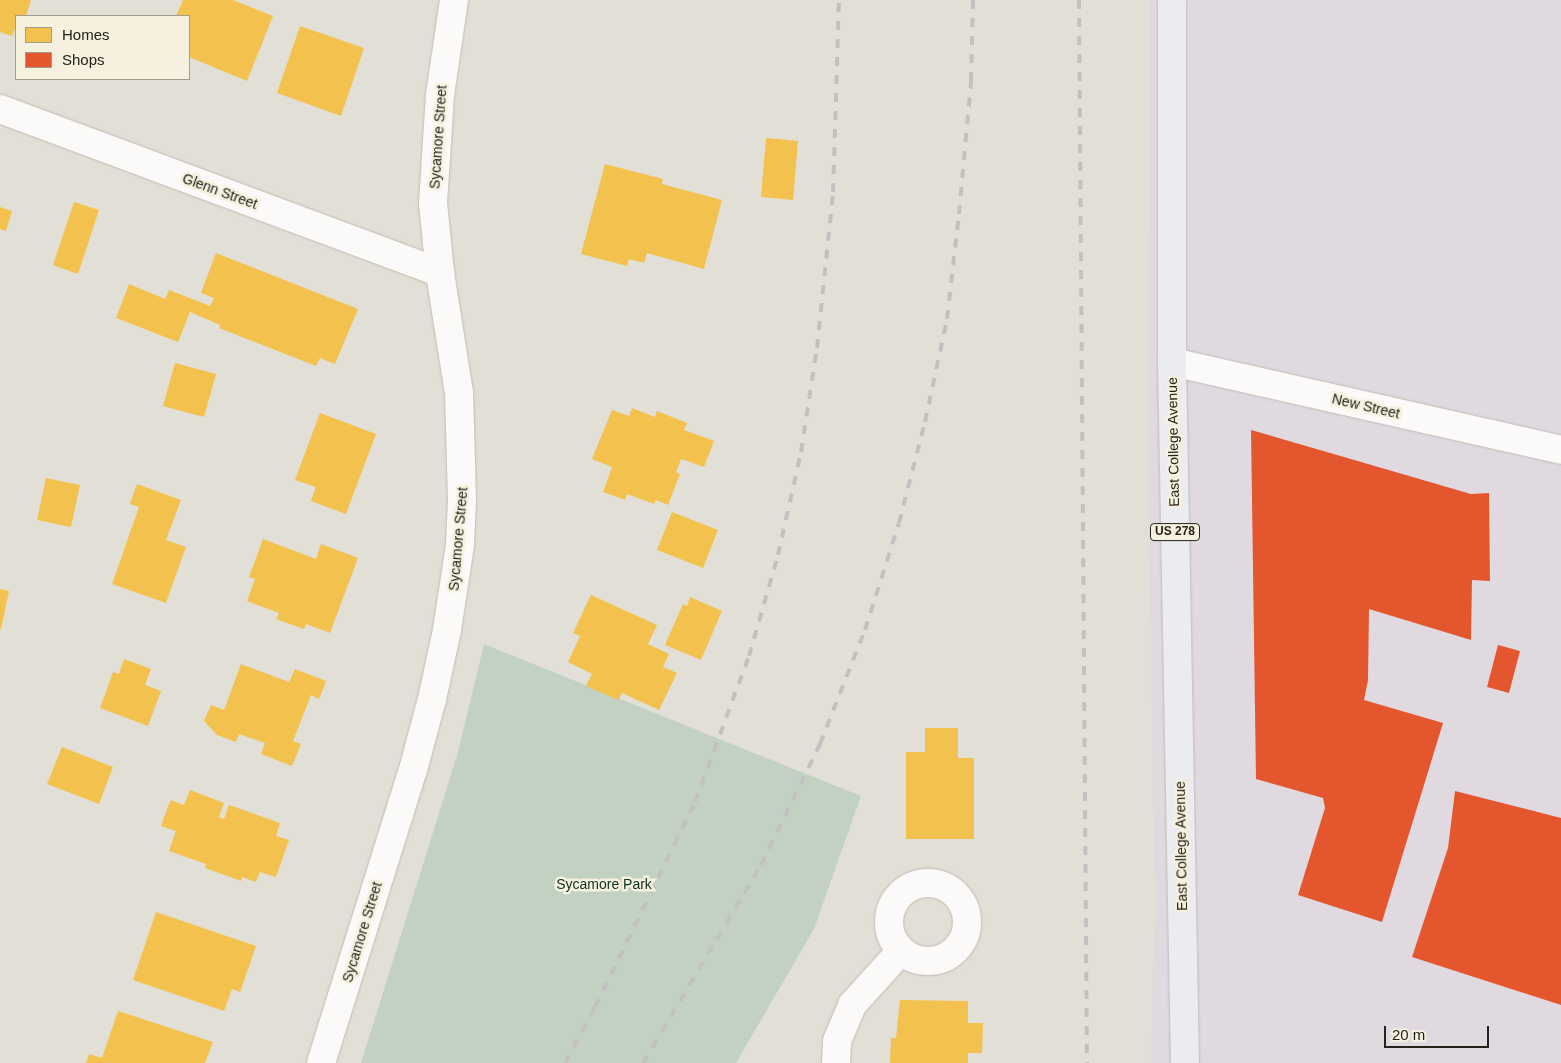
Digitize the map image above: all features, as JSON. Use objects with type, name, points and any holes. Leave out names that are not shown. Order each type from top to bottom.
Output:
[{"type":"main road","name":"East College Avenue","points":[[1172,0],[1172,362],[1184,1063]]},
{"type":"street","name":"Sycamore Street","points":[[321,1063],[413,770],[432,699],[454,590],[462,499],[459,393],[440,273],[433,203],[440,95],[454,0]]},
{"type":"street","name":"Glenn Street","points":[[0,109],[440,273]]},
{"type":"street","name":"New Street","points":[[1172,362],[1561,450]]},
{"type":"street","points":[[836,1063],[837,1041],[852,1005],[900,952]]},
{"type":"shaded area","points":[[1150,0],[1561,0],[1561,1063],[1151,1063],[1155,905],[1149,524]]},
{"type":"green space","name":"Sycamore Park","points":[[484,644],[861,796],[814,929],[736,1063],[361,1063],[458,752]]},
{"type":"building: Homes","points":[[0,0],[31,0],[26,15],[15,15],[15,28],[12,36],[0,32]]},
{"type":"building: Homes","points":[[183,0],[233,0],[273,16],[247,81],[190,57],[190,15],[176,15]]},
{"type":"building: Homes","points":[[300,26],[364,48],[341,116],[277,93]]},
{"type":"building: Homes","points":[[766,138],[798,141],[793,200],[761,197]]},
{"type":"building: Homes","points":[[605,164],[663,179],[662,184],[722,200],[704,269],[647,253],[644,263],[629,259],[627,266],[581,254]]},
{"type":"building: Homes","points":[[74,202],[99,210],[78,274],[53,265]]},
{"type":"building: Homes","points":[[0,207],[12,211],[6,231],[0,229]]},
{"type":"building: Homes","points":[[216,253],[358,309],[335,364],[320,358],[316,366],[219,328],[220,325],[190,312],[178,342],[116,318],[129,284],[165,299],[169,290],[210,306],[214,298],[201,293]]},
{"type":"building: Homes","points":[[175,363],[216,374],[204,417],[163,406]]},
{"type":"building: Homes","points":[[632,408],[655,417],[657,411],[687,423],[684,430],[714,441],[704,467],[681,459],[676,472],[680,474],[668,505],[656,500],[654,504],[627,494],[625,500],[603,492],[612,467],[592,459],[612,410],[629,416]]},
{"type":"building: Homes","points":[[320,413],[376,434],[346,514],[311,501],[316,487],[295,480]]},
{"type":"building: Homes","points":[[46,478],[80,485],[71,527],[37,520]]},
{"type":"building: Homes","points":[[137,484],[181,500],[166,540],[186,547],[166,603],[112,584],[139,507],[130,504]]},
{"type":"building: Homes","points":[[672,512],[718,530],[703,568],[657,550]]},
{"type":"building: Homes","points":[[263,539],[316,559],[321,544],[358,558],[330,633],[306,624],[304,629],[276,619],[279,613],[247,601],[255,579],[249,577]]},
{"type":"building: Homes","points":[[0,589],[9,591],[1,629],[0,629]]},
{"type":"building: Homes","points":[[591,595],[657,625],[648,644],[669,654],[663,667],[677,673],[659,710],[622,693],[618,700],[586,686],[592,674],[568,662],[580,636],[573,633]]},
{"type":"building: Homes","points":[[690,597],[722,611],[701,660],[665,645],[683,604],[687,606]]},
{"type":"building: Homes","points":[[124,659],[151,669],[145,685],[161,691],[148,726],[100,708],[113,672],[119,674]]},
{"type":"building: Homes","points":[[241,664],[289,682],[295,669],[326,681],[319,699],[311,695],[293,741],[301,744],[292,766],[261,754],[265,743],[239,734],[236,742],[217,735],[204,721],[211,705],[224,710]]},
{"type":"building: Homes","points":[[925,728],[958,728],[958,758],[974,758],[974,839],[906,839],[906,752],[925,752]]},
{"type":"building: Homes","points":[[62,747],[113,767],[99,804],[47,784]]},
{"type":"building: Homes","points":[[190,790],[224,803],[219,817],[224,819],[229,805],[280,823],[276,836],[289,840],[276,877],[260,872],[256,882],[242,877],[241,881],[205,868],[206,864],[169,851],[176,831],[161,826],[171,800],[184,805]]},
{"type":"building: Homes","points":[[156,912],[256,946],[240,992],[232,989],[224,1011],[133,980]]},
{"type":"building: Homes","points":[[900,1000],[968,1001],[968,1023],[983,1023],[982,1053],[968,1053],[968,1063],[890,1063],[891,1038],[896,1038]]},
{"type":"building: Homes","points":[[118,1011],[213,1042],[205,1063],[86,1063],[89,1054],[102,1058]]},
{"type":"building: Shops","points":[[1251,430],[1471,494],[1489,493],[1490,581],[1472,580],[1471,640],[1369,609],[1368,680],[1364,700],[1443,723],[1382,922],[1298,895],[1325,808],[1323,798],[1256,779]]},
{"type":"building: Shops","points":[[1498,645],[1520,651],[1509,693],[1487,687]]},
{"type":"building: Shops","points":[[1455,791],[1561,818],[1561,1005],[1412,957],[1448,848]]},
{"type":"railway","points":[[565,1063],[595,1007],[695,802],[749,656],[778,555],[801,452],[817,348],[833,192],[839,0]]},
{"type":"railway","points":[[643,1063],[761,865],[820,744],[865,630],[899,523],[925,422],[947,319],[971,81],[973,0]]},
{"type":"railway","points":[[1079,0],[1087,1063]]}]
